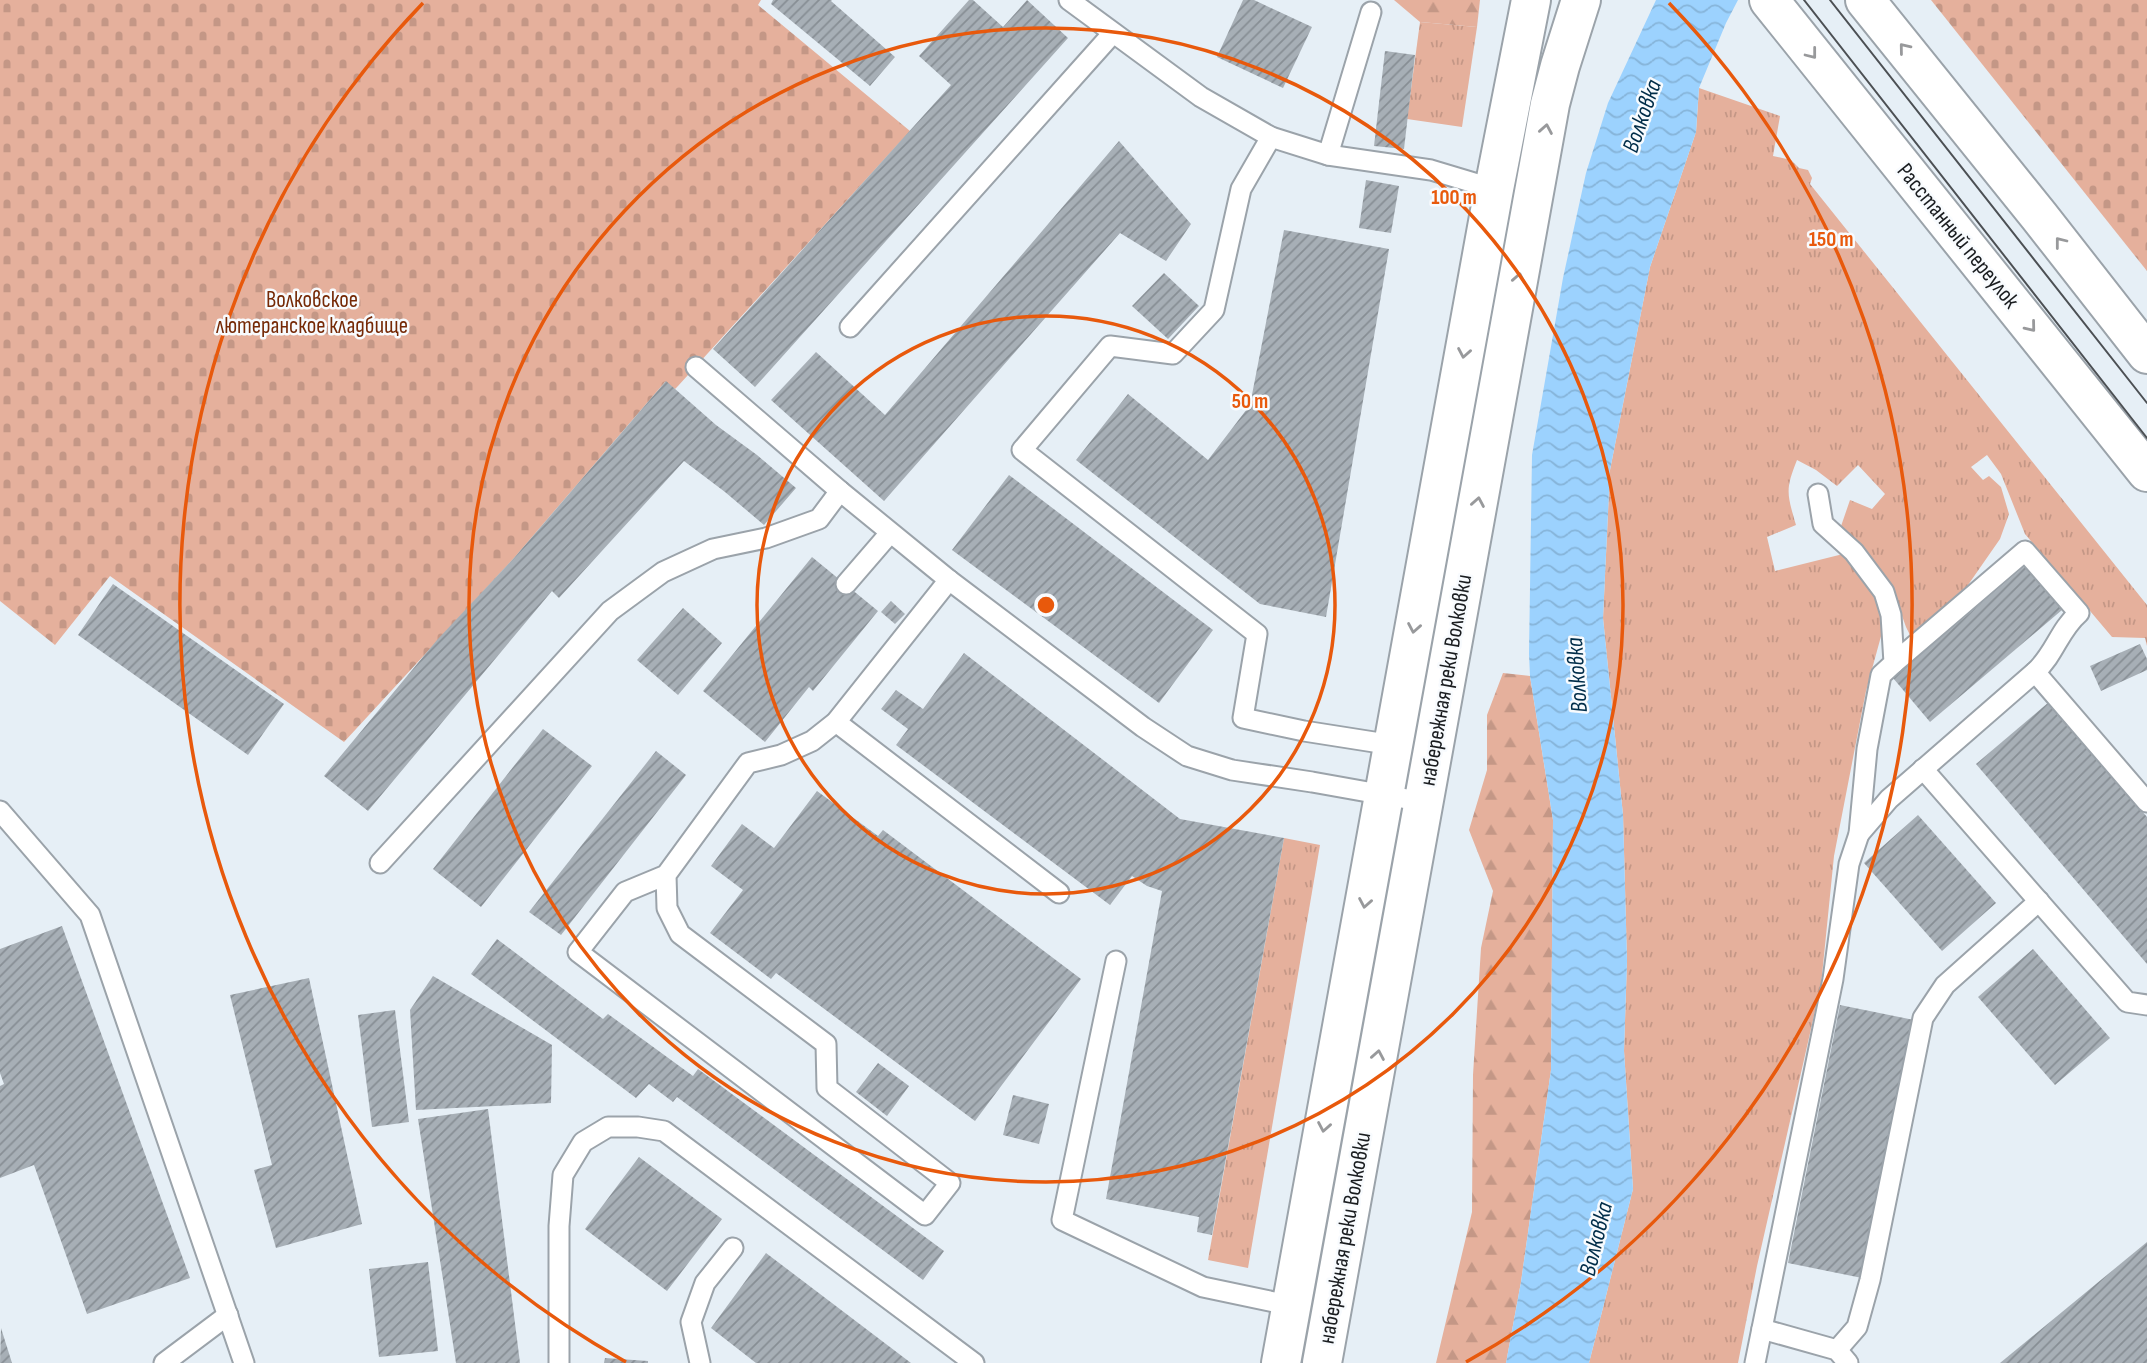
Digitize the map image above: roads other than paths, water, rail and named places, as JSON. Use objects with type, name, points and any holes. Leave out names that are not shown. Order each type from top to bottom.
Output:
[{"type":"street","name":"набережная реки Волковки","points":[[1282,1363],[1494,189],[1531,0]]},
{"type":"street","name":"набережная реки Волковки","points":[[1322,1363],[1550,104],[1581,0]]},
{"type":"street","name":"Расстанный переулок","points":[[1769,0],[2147,472]]},
{"type":"street","points":[[1865,0],[2147,354]]},
{"type":"lane","points":[[1069,0],[1200,97],[1271,137],[1328,155],[1431,170],[1494,189],[1533,197]]},
{"type":"lane","points":[[1328,155],[1371,12]]},
{"type":"lane","points":[[850,327],[1114,33]]},
{"type":"lane","points":[[1271,137],[1241,189],[1214,310],[1173,354],[1110,346],[1022,450],[1256,634],[1243,718],[1393,745]]},
{"type":"lane","points":[[695,367],[949,580],[1143,727],[1187,756],[1232,770],[1424,802]]},
{"type":"lane","points":[[380,863],[610,611],[663,572],[713,549],[766,538],[819,519],[840,491]]},
{"type":"lane","points":[[1818,494],[1823,524],[1854,552],[1884,592],[1891,615],[1894,663]]},
{"type":"lane","points":[[846,584],[890,533]]},
{"type":"lane","points":[[1755,1363],[1833,979],[1849,864],[1860,834],[1867,749],[1881,675],[2025,551],[2079,613],[2069,622],[2047,661],[1889,799],[1860,834]]},
{"type":"lane","points":[[666,874],[667,908],[680,934],[826,1044],[827,1088],[950,1183],[925,1214],[578,952],[625,892],[666,874],[748,763],[782,755],[812,741],[836,722],[949,580]]},
{"type":"lane","points":[[2035,672],[2147,802]]},
{"type":"lane","points":[[836,722],[1059,893]]},
{"type":"lane","points":[[1923,769],[2127,1002],[2147,1004]]},
{"type":"lane","points":[[0,811],[90,915],[244,1363]]},
{"type":"lane","points":[[1762,1329],[1843,1357],[1857,1326],[1867,1291],[1923,1018],[1945,985],[2039,901]]},
{"type":"lane","points":[[1116,961],[1062,1220],[1203,1287],[1331,1312]]},
{"type":"lane","points":[[559,1363],[559,1226],[564,1175],[583,1142],[608,1127],[638,1127],[664,1130],[974,1363]]},
{"type":"lane","points":[[700,1363],[691,1322],[705,1283],[733,1248]]},
{"type":"lane","points":[[164,1363],[228,1315]]},
{"type":"water","name":"Волковка","points":[[1656,0],[1738,0],[1699,88],[1696,132],[1650,267],[1610,470],[1603,618],[1623,815],[1627,961],[1624,1051],[1633,1189],[1589,1363],[1506,1363],[1521,1282],[1551,1070],[1553,820],[1530,676],[1532,455],[1563,278],[1586,173],[1608,103]]},
{"type":"tram line","points":[[1804,0],[2147,438]]},
{"type":"tram line","points":[[1830,0],[2147,403]]},
{"type":"park label","name":"Волковское лютеранское кладбище","points":[[312,313]]}]
